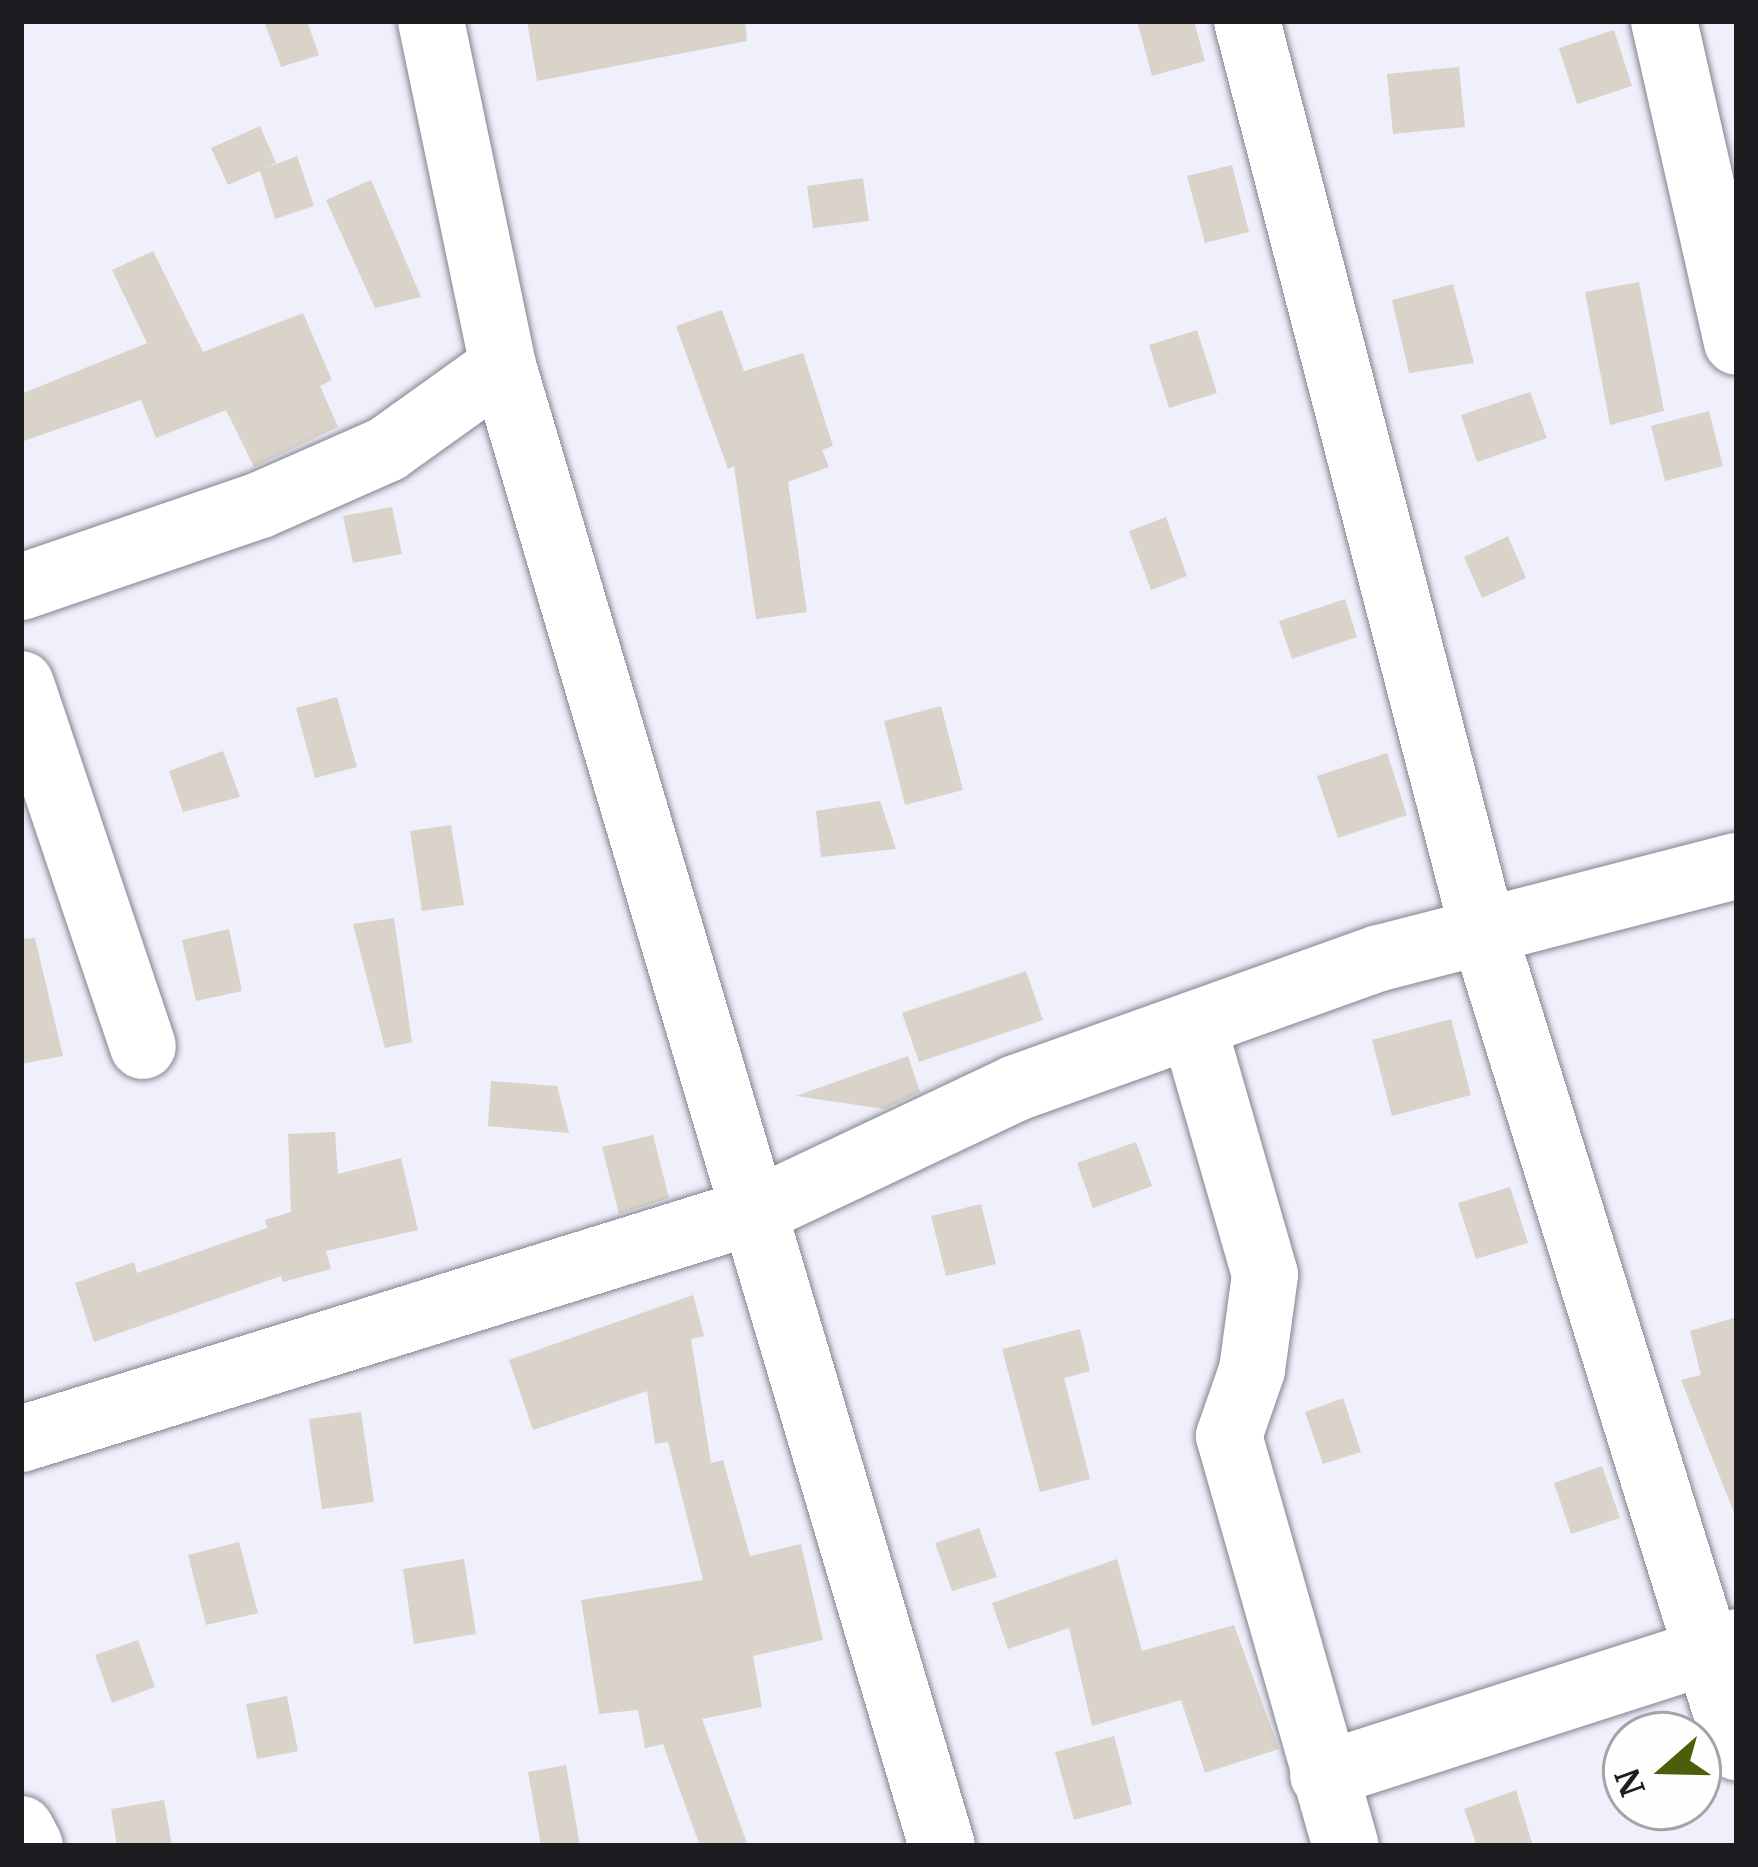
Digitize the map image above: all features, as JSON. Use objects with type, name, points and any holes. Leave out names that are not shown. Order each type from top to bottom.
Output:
[{"type":"street","points":[[431,21],[503,366],[758,1210],[942,1846]]},
{"type":"street","points":[[1246,21],[1483,929],[1722,1646],[1737,1747]]},
{"type":"street","points":[[1664,21],[1737,342]]},
{"type":"street","points":[[21,586],[258,506],[387,449],[503,366]]},
{"type":"street","points":[[21,684],[143,1046]]},
{"type":"street","points":[[21,1439],[758,1210],[1016,1088],[1193,1025],[1483,929],[1737,866]]},
{"type":"street","points":[[1193,1025],[1264,1275],[1252,1370],[1229,1436],[1346,1846]]},
{"type":"street","points":[[1323,1775],[1722,1646]]},
{"type":"street","points":[[21,1829],[30,1846]]},
{"type":"building","points":[[264,21],[307,21],[319,55],[281,67]]},
{"type":"building","points":[[527,21],[745,21],[747,41],[537,81]]},
{"type":"building","points":[[1137,21],[1194,21],[1205,61],[1152,76]]},
{"type":"building","points":[[1614,30],[1632,86],[1577,104],[1559,48]]},
{"type":"building","points":[[1459,67],[1465,127],[1393,134],[1387,74]]},
{"type":"building","points":[[260,126],[276,163],[266,168],[297,156],[314,206],[275,219],[260,171],[228,185],[211,148]]},
{"type":"building","points":[[1232,165],[1249,232],[1205,243],[1187,176]]},
{"type":"building","points":[[863,178],[869,221],[813,228],[807,186]]},
{"type":"building","points":[[371,180],[421,297],[375,308],[326,200]]},
{"type":"building","points":[[153,251],[203,352],[303,313],[332,380],[320,386],[338,427],[254,467],[226,410],[156,438],[141,400],[21,442],[21,394],[147,343],[112,270]]},
{"type":"building","points":[[1639,282],[1664,411],[1610,425],[1585,292]]},
{"type":"building","points":[[1453,284],[1474,363],[1409,373],[1392,300]]},
{"type":"building","points":[[722,310],[744,371],[803,353],[833,446],[822,450],[829,467],[788,482],[807,612],[756,619],[734,466],[728,469],[676,326]]},
{"type":"building","points":[[1197,330],[1217,393],[1169,408],[1149,345]]},
{"type":"building","points":[[1530,392],[1547,438],[1477,462],[1461,415]]},
{"type":"building","points":[[1709,411],[1723,466],[1665,481],[1651,426]]},
{"type":"building","points":[[392,507],[402,554],[353,563],[343,516]]},
{"type":"building","points":[[1166,517],[1187,576],[1151,590],[1129,531]]},
{"type":"building","points":[[1508,536],[1526,578],[1482,598],[1464,557]]},
{"type":"building","points":[[1345,599],[1357,637],[1292,659],[1279,621]]},
{"type":"building","points":[[337,697],[357,767],[315,778],[296,708]]},
{"type":"building","points":[[941,706],[963,790],[905,805],[884,721]]},
{"type":"building","points":[[223,751],[240,797],[183,812],[169,771]]},
{"type":"building","points":[[1387,753],[1407,815],[1338,838],[1317,776]]},
{"type":"building","points":[[880,801],[896,849],[821,857],[816,811]]},
{"type":"building","points":[[451,825],[464,905],[422,911],[410,831]]},
{"type":"building","points":[[394,918],[412,1042],[385,1048],[353,924]]},
{"type":"building","points":[[229,929],[242,991],[196,1001],[182,940]]},
{"type":"building","points":[[35,938],[63,1056],[21,1064],[21,939]]},
{"type":"building","points":[[1026,971],[1043,1020],[919,1062],[902,1013]]},
{"type":"building","points":[[1451,1019],[1471,1095],[1392,1116],[1372,1040]]},
{"type":"building","points":[[908,1056],[920,1092],[884,1109],[796,1096]]},
{"type":"building","points":[[491,1081],[557,1086],[569,1133],[488,1126]]},
{"type":"building","points":[[335,1132],[338,1174],[401,1158],[418,1230],[326,1251],[331,1269],[283,1282],[281,1276],[94,1342],[75,1283],[134,1262],[137,1273],[267,1228],[265,1220],[291,1212],[288,1134]]},
{"type":"building","points":[[653,1135],[669,1198],[619,1214],[602,1147]]},
{"type":"building","points":[[1136,1142],[1152,1186],[1093,1208],[1077,1163]]},
{"type":"building","points":[[1510,1187],[1528,1243],[1476,1259],[1458,1203]]},
{"type":"building","points":[[981,1204],[996,1264],[946,1276],[931,1216]]},
{"type":"building","points":[[693,1295],[704,1336],[691,1339],[711,1463],[723,1460],[750,1556],[801,1544],[823,1640],[753,1656],[762,1707],[702,1719],[748,1846],[700,1846],[663,1744],[645,1748],[638,1710],[599,1714],[581,1600],[703,1580],[668,1442],[655,1444],[647,1391],[533,1430],[509,1360]]},
{"type":"building","points":[[1737,1317],[1735,1515],[1681,1380],[1701,1375],[1690,1331]]},
{"type":"building","points":[[1080,1329],[1090,1371],[1064,1378],[1090,1479],[1040,1492],[1002,1349]]},
{"type":"building","points":[[1343,1398],[1361,1452],[1323,1464],[1305,1412]]},
{"type":"building","points":[[361,1412],[374,1502],[322,1509],[309,1419]]},
{"type":"building","points":[[1602,1466],[1620,1518],[1571,1534],[1554,1483]]},
{"type":"building","points":[[979,1528],[997,1577],[952,1591],[935,1543]]},
{"type":"building","points":[[239,1542],[258,1613],[206,1625],[188,1555]]},
{"type":"building","points":[[464,1559],[476,1634],[414,1644],[403,1569]]},
{"type":"building","points":[[1117,1559],[1142,1651],[1234,1625],[1279,1749],[1205,1773],[1181,1700],[1092,1726],[1069,1628],[1008,1649],[992,1603]]},
{"type":"building","points":[[138,1640],[155,1687],[112,1703],[95,1655]]},
{"type":"building","points":[[287,1696],[298,1751],[257,1759],[246,1704]]},
{"type":"building","points":[[1114,1736],[1132,1804],[1074,1820],[1055,1752]]},
{"type":"building","points":[[566,1765],[580,1846],[541,1846],[528,1772]]},
{"type":"building","points":[[1516,1790],[1533,1846],[1477,1846],[1464,1809]]},
{"type":"building","points":[[164,1800],[172,1846],[117,1846],[111,1809]]}]
